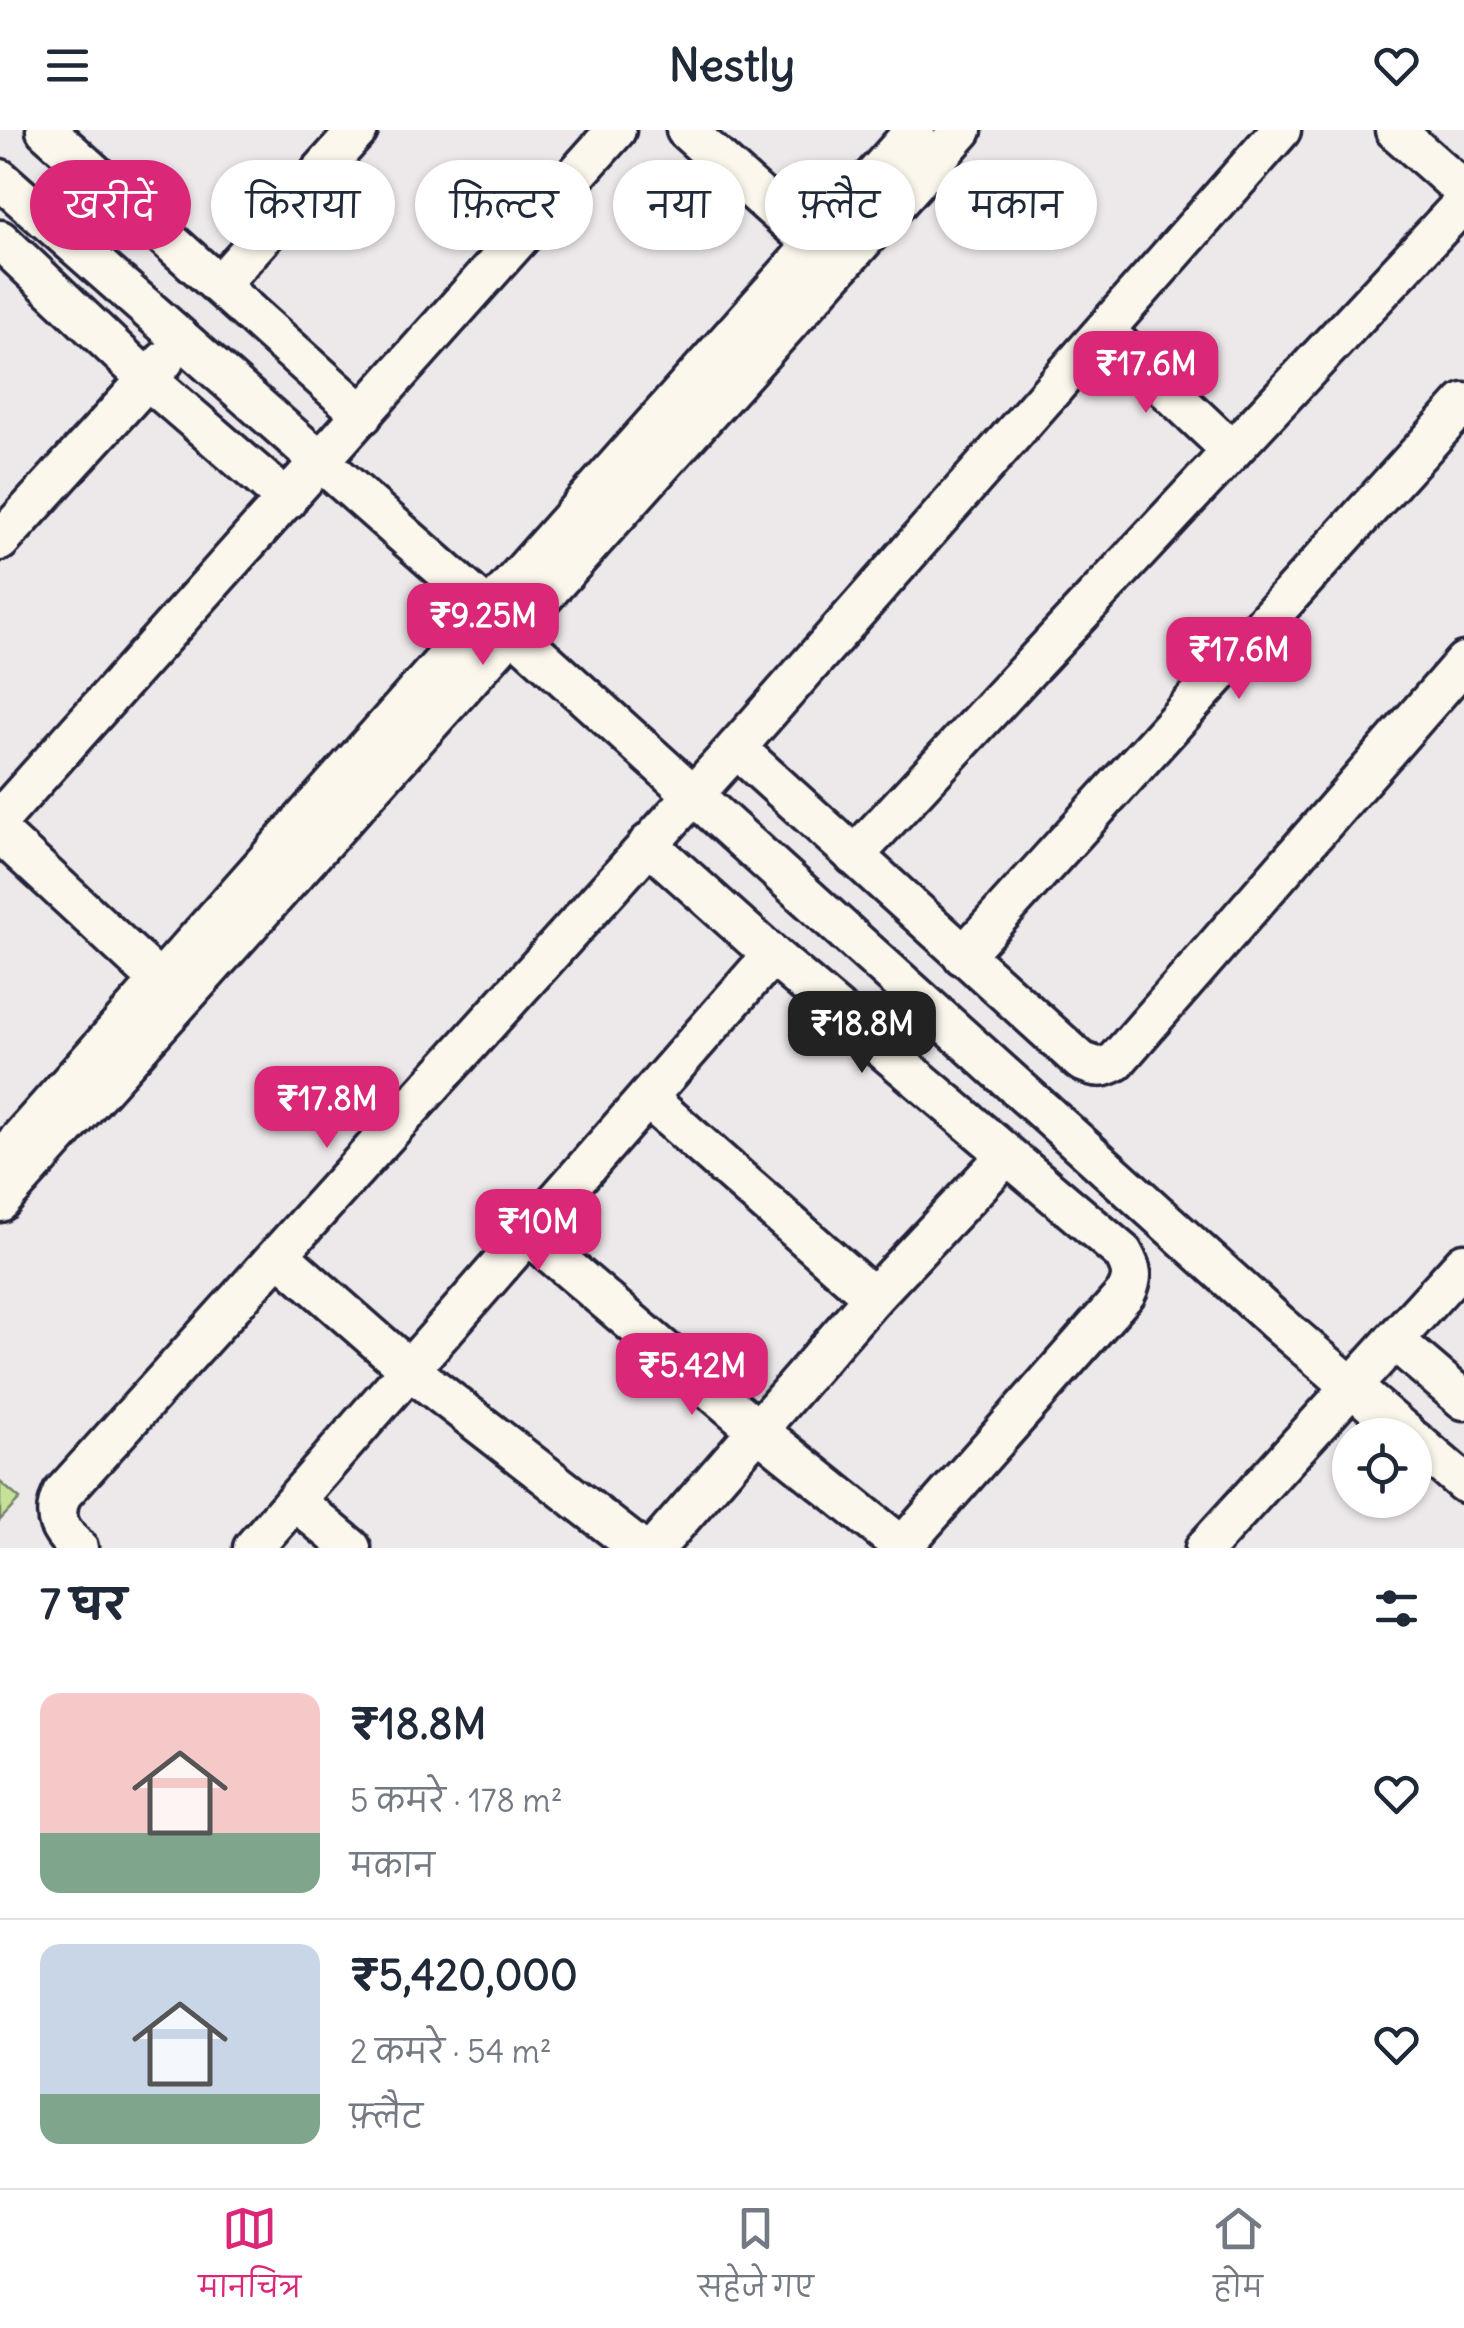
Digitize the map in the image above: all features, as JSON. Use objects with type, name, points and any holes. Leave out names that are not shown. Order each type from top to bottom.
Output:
[{"type":"street","points":[[46,130],[363,415]]},
{"type":"street","points":[[0,819],[616,130]]},
{"type":"street","points":[[686,130],[826,256]]},
{"type":"street","points":[[826,256],[915,130]]},
{"type":"street","points":[[0,1202],[170,991],[826,256],[962,130]]},
{"type":"street","points":[[78,1548],[62,1534],[57,1519],[56,1506],[62,1494],[736,748],[1281,130]]},
{"type":"street","points":[[1395,130],[1464,190]]},
{"type":"street","points":[[219,285],[349,133]]},
{"type":"street","points":[[0,179],[501,621],[1388,1418]]},
{"type":"street","points":[[854,856],[1464,202]]},
{"type":"street","points":[[0,240],[148,380],[286,500]]},
{"type":"street","points":[[1106,332],[1232,451]]},
{"type":"street","points":[[3,531],[182,340]]},
{"type":"street","points":[[963,956],[1464,402]]},
{"type":"street","points":[[736,748],[1081,1061],[1096,1068],[1106,1067],[1116,1061],[1464,662]]},
{"type":"street","points":[[0,834],[170,991]]},
{"type":"street","points":[[528,1234],[902,1547],[1126,1293],[1132,1280],[1123,1253],[772,955],[648,844]]},
{"type":"street","points":[[253,1548],[772,955]]},
{"type":"street","points":[[0,1161],[170,991]]},
{"type":"street","points":[[647,1098],[873,1297]]},
{"type":"street","points":[[654,1548],[873,1297],[1006,1156]]},
{"type":"street","points":[[279,1255],[410,1370],[638,1548]]},
{"type":"street","points":[[1205,1548],[1464,1263]]},
{"type":"street","points":[[1394,1340],[1464,1400]]},
{"type":"street","points":[[1432,1456],[1464,1484]]},
{"type":"street","points":[[295,1502],[352,1548]]},
{"type":"green space","points":[[0,1482],[20,1499],[0,1520]]}]
